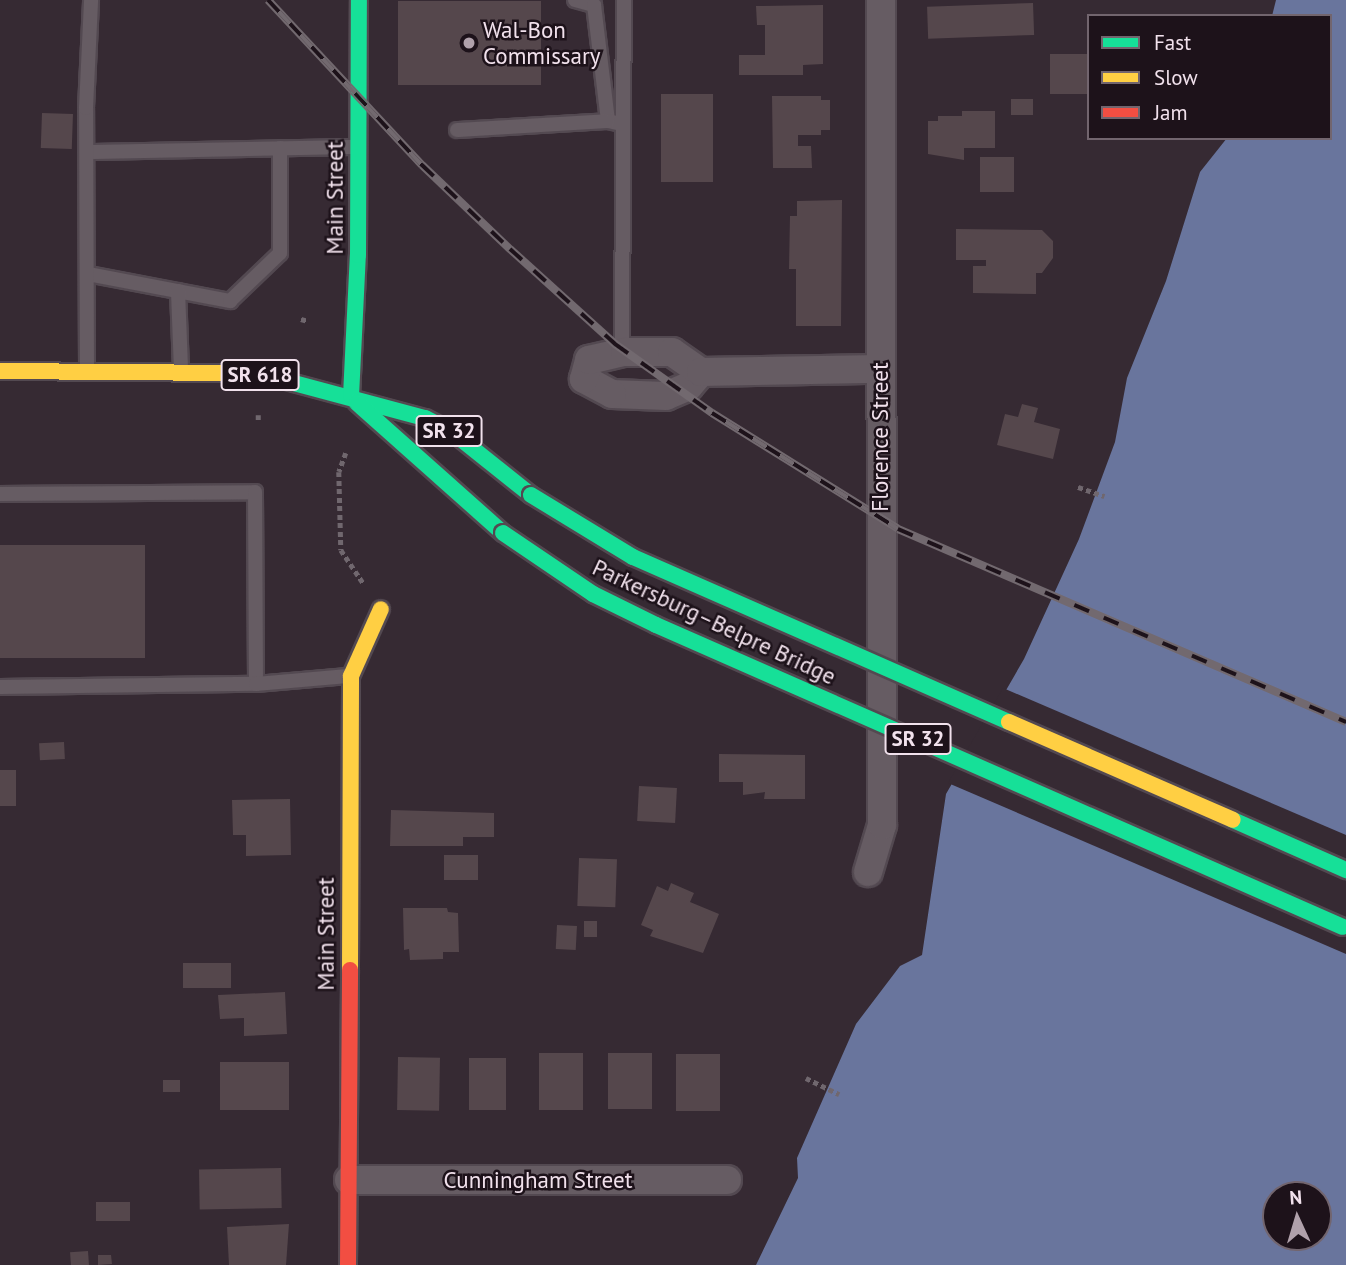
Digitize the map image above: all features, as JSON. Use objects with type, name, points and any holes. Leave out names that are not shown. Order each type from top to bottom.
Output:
[{"type":"main road","name":"Main Street","points":[[351,397],[359,0]]},
{"type":"main road","name":"SR 618","points":[[0,371],[181,370],[264,375],[351,397]]},
{"type":"main road","name":"Parkersburg–Belpre Bridge","points":[[351,397],[418,416],[452,432],[531,495],[645,562],[1346,870]]},
{"type":"main road","name":"Parkersburg–Belpre Bridge","points":[[351,397],[503,533],[593,594],[656,625],[1345,927]]},
{"type":"main road","name":"Main Street","points":[[348,1265],[351,676],[381,609]]},
{"type":"street","name":"Florence Street","points":[[868,872],[881,825],[881,0]]},
{"type":"street","points":[[701,372],[689,386],[666,396],[626,397],[589,385],[584,379],[589,360],[622,352],[672,352],[701,372],[880,369]]},
{"type":"street","name":"Cunningham Street","points":[[349,1180],[727,1180]]},
{"type":"lane","points":[[87,370],[87,152],[91,0]]},
{"type":"lane","points":[[575,0],[594,5],[608,121]]},
{"type":"lane","points":[[622,352],[624,0]]},
{"type":"lane","points":[[457,130],[608,121],[623,125]]},
{"type":"lane","points":[[87,152],[358,147]]},
{"type":"lane","points":[[88,274],[230,301],[280,253],[280,148]]},
{"type":"lane","points":[[178,291],[181,370]]},
{"type":"lane","points":[[0,494],[255,492],[256,684]]},
{"type":"lane","points":[[0,687],[256,684],[351,676]]},
{"type":"path","points":[[301,318],[308,321]]},
{"type":"path","points":[[346,453],[339,472],[341,550],[381,609]]},
{"type":"path","points":[[1078,487],[1104,496]]},
{"type":"path","points":[[806,1078],[839,1094]]},
{"type":"water","points":[[1276,0],[1346,0],[1346,1265],[756,1265],[798,1178],[797,1158],[856,1024],[900,966],[922,955],[946,794],[1024,659],[1079,539],[1115,442],[1127,378],[1166,281],[1200,172],[1225,140],[1332,140],[1332,14],[1272,14]]},
{"type":"pier","points":[[1003,688],[1346,835],[1346,954],[948,783]]},
{"type":"building","name":"Wal-Bon Commissary","points":[[398,1],[541,1],[541,85],[398,85]]},
{"type":"building","points":[[1033,3],[1034,35],[928,39],[927,7]]},
{"type":"building","points":[[823,5],[823,64],[803,65],[803,75],[739,75],[739,55],[765,55],[765,25],[757,25],[756,6]]},
{"type":"building","points":[[1050,54],[1087,54],[1087,94],[1050,94]]},
{"type":"building","points":[[661,94],[713,94],[713,182],[661,182]]},
{"type":"building","points":[[772,96],[821,96],[821,100],[830,100],[830,130],[821,130],[821,135],[798,135],[798,146],[811,146],[812,168],[773,168]]},
{"type":"building","points":[[1011,99],[1033,99],[1033,115],[1011,115]]},
{"type":"building","points":[[962,111],[995,111],[995,148],[964,148],[964,160],[928,154],[928,121],[938,121],[938,116],[962,116]]},
{"type":"building","points":[[42,113],[73,114],[72,149],[41,148]]},
{"type":"building","points":[[980,157],[1014,157],[1014,192],[980,192]]},
{"type":"building","points":[[842,200],[841,326],[796,326],[796,269],[789,269],[790,216],[797,216],[797,201]]},
{"type":"building","points":[[956,229],[1042,230],[1053,241],[1053,258],[1042,273],[1036,273],[1036,294],[973,293],[973,266],[986,266],[986,260],[956,260]]},
{"type":"building","points":[[1022,404],[1038,408],[1034,422],[1060,429],[1053,459],[997,445],[1005,414],[1018,417]]},
{"type":"building","points":[[0,545],[145,545],[145,658],[0,658]]},
{"type":"building","points":[[64,742],[65,759],[40,760],[39,743]]},
{"type":"building","points":[[719,754],[805,755],[805,799],[764,799],[765,792],[743,795],[743,782],[719,782]]},
{"type":"building","points":[[0,770],[16,770],[16,806],[0,806]]},
{"type":"building","points":[[639,786],[677,788],[675,823],[637,821]]},
{"type":"building","points":[[290,799],[291,855],[246,856],[246,835],[233,835],[232,800]]},
{"type":"building","points":[[391,810],[494,813],[494,837],[463,837],[463,846],[390,846]]},
{"type":"building","points":[[444,855],[478,855],[478,880],[444,880]]},
{"type":"building","points":[[579,858],[617,859],[615,907],[577,906]]},
{"type":"building","points":[[671,883],[694,893],[690,902],[719,914],[703,953],[650,936],[653,930],[641,925],[657,886],[668,891]]},
{"type":"building","points":[[403,908],[447,908],[448,912],[458,913],[459,952],[443,952],[443,959],[410,960],[409,949],[404,950]]},
{"type":"building","points":[[584,921],[597,921],[597,937],[584,937]]},
{"type":"building","points":[[557,925],[577,926],[576,950],[556,949]]},
{"type":"building","points":[[183,963],[231,963],[231,988],[183,988]]},
{"type":"building","points":[[285,992],[287,1034],[244,1036],[244,1018],[220,1019],[218,995]]},
{"type":"building","points":[[539,1053],[583,1053],[583,1110],[539,1110]]},
{"type":"building","points":[[608,1053],[652,1053],[652,1109],[608,1109]]},
{"type":"building","points":[[676,1054],[720,1054],[720,1111],[676,1111]]},
{"type":"building","points":[[398,1057],[440,1058],[439,1111],[397,1110]]},
{"type":"building","points":[[469,1058],[506,1058],[506,1110],[469,1110]]},
{"type":"building","points":[[220,1062],[289,1062],[289,1110],[220,1110]]},
{"type":"building","points":[[163,1080],[180,1080],[180,1092],[163,1092]]},
{"type":"building","points":[[281,1168],[282,1208],[200,1209],[199,1169]]},
{"type":"building","points":[[96,1202],[130,1202],[130,1221],[96,1221]]},
{"type":"building","points":[[289,1224],[286,1265],[229,1265],[227,1227]]},
{"type":"building","points":[[88,1251],[89,1265],[71,1265],[70,1252]]},
{"type":"building","points":[[98,1255],[111,1255],[112,1264],[98,1265]]},
{"type":"railway","points":[[268,0],[422,165],[510,249],[615,344],[712,413],[898,529],[1346,722]]},
{"type":"traffic: fast","points":[[351,396],[358,255],[359,0]]},
{"type":"traffic: fast","points":[[239,373],[264,375],[425,418],[452,432],[531,495]]},
{"type":"traffic: fast","points":[[357,403],[503,533]]},
{"type":"traffic: fast","points":[[531,495],[633,557],[1009,722]]},
{"type":"traffic: fast","points":[[503,533],[593,594],[656,625],[1343,927]]},
{"type":"traffic: fast","points":[[1233,820],[1346,870]]},
{"type":"traffic: slow","points":[[0,371],[239,373]]},
{"type":"traffic: slow","points":[[350,970],[351,676],[381,609]]},
{"type":"traffic: slow","points":[[1009,722],[1233,820]]},
{"type":"traffic: jam","points":[[348,1265],[350,970]]},
{"type":"place","name":"Wal-Bon Commissary","points":[[469,43]]}]
